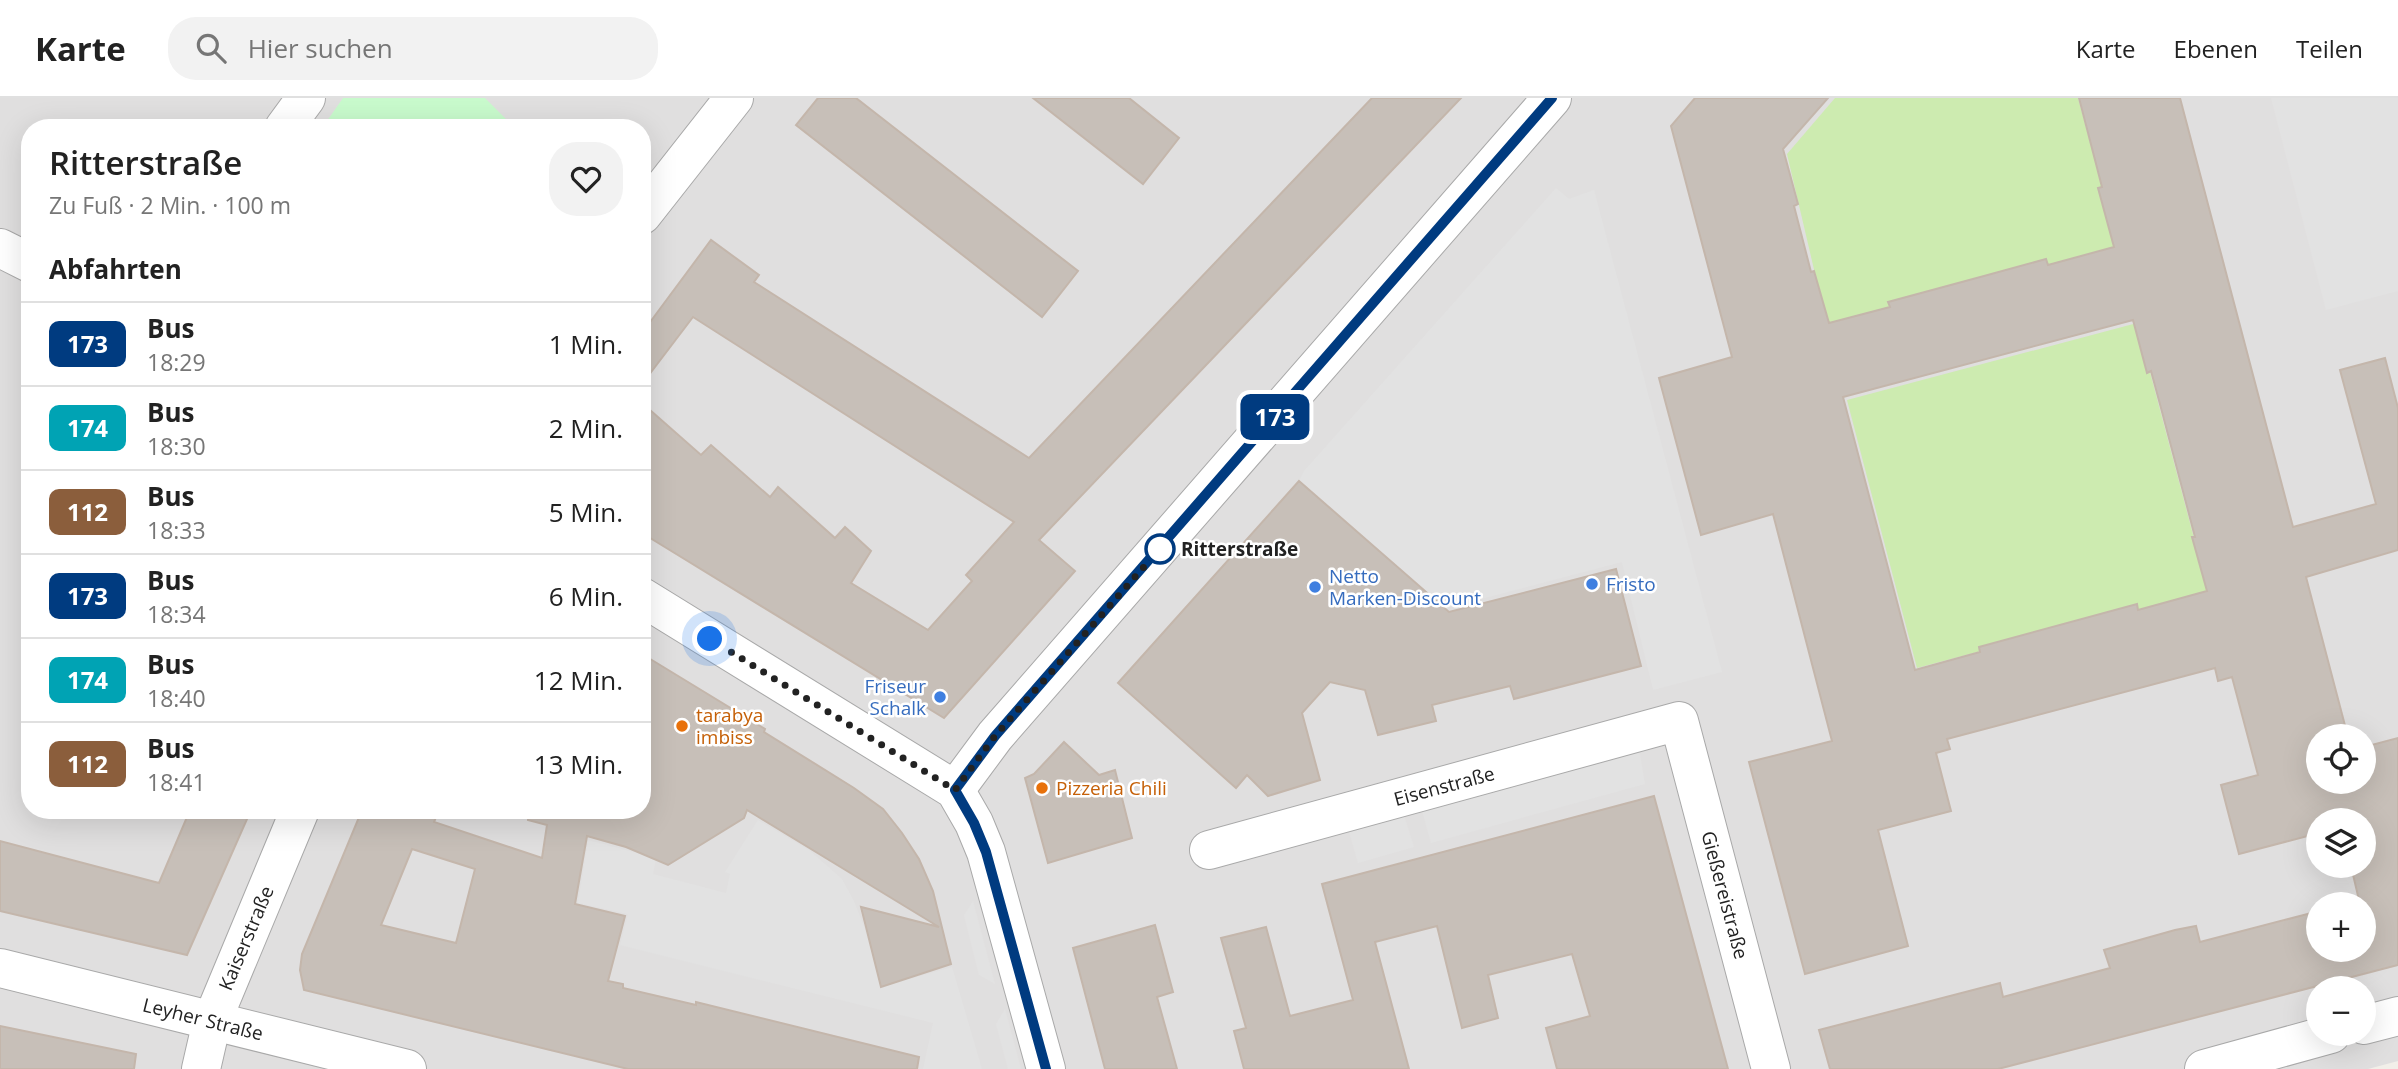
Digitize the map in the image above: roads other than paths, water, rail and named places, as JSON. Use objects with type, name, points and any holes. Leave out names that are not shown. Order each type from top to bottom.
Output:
[{"type":"street","points":[[291,119],[306,98]]},
{"type":"street","points":[[651,204],[734,98]]},
{"type":"street","points":[[955,790],[995,736],[1552,98]]},
{"type":"street","points":[[0,248],[21,258]]},
{"type":"street","points":[[651,603],[955,790],[974,823],[986,852],[1046,1069]]},
{"type":"street","name":"Eisenstraße","points":[[1209,850],[1679,721]]},
{"type":"street","name":"Gießereistraße","points":[[1679,721],[1771,1069]]},
{"type":"street","name":"Kaiserstraße","points":[[201,1069],[212,1021],[296,819]]},
{"type":"street","name":"Leyher Straße","points":[[0,968],[407,1069]]},
{"type":"street","points":[[2376,1022],[2398,1016]]},
{"type":"street","points":[[2204,1069],[2306,1041]]},
{"type":"place","name":"Ritterstraße","points":[[1160,549]]},
{"type":"place","name":"Fristo","points":[[1592,584]]},
{"type":"place","name":"Netto Marken-Discount","points":[[1315,587]]},
{"type":"place","name":"Friseur Schalk","points":[[940,697]]},
{"type":"place","name":"tarabya imbiss","points":[[682,726]]},
{"type":"place","name":"Pizzeria Chili","points":[[1042,788]]}]
